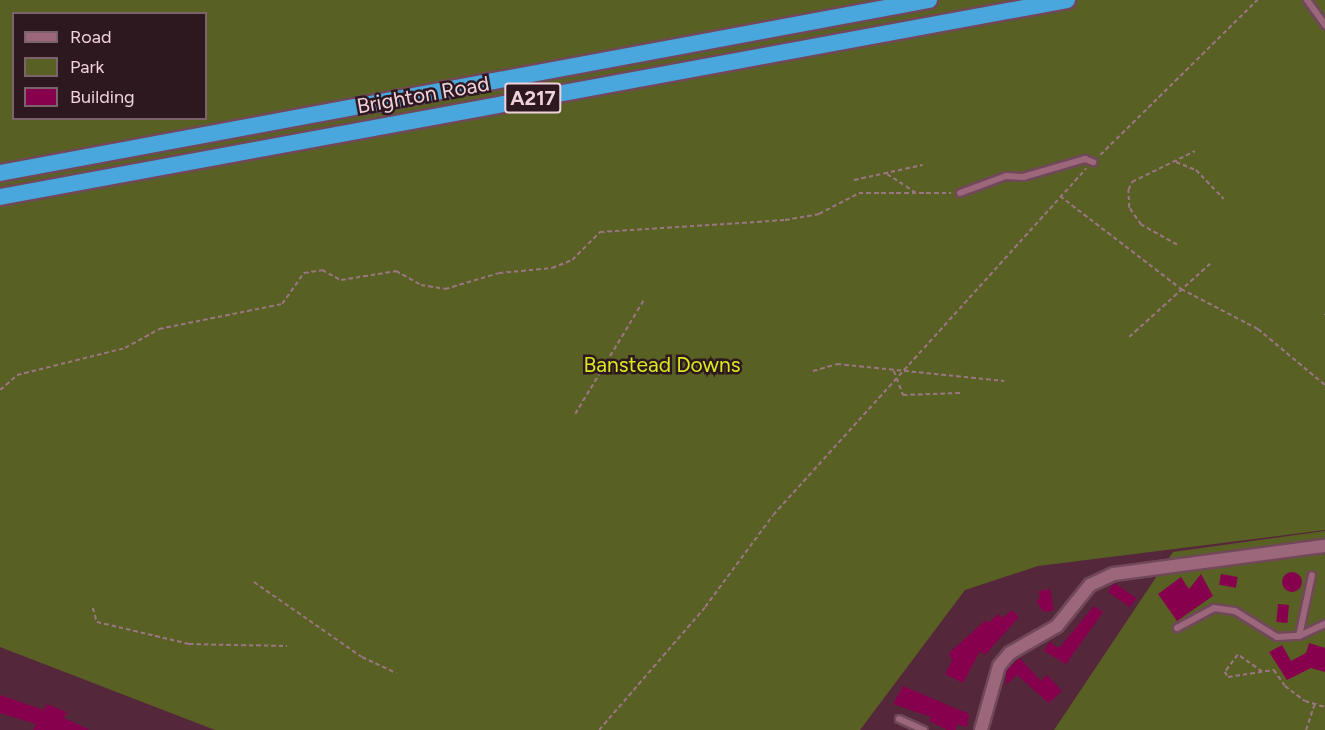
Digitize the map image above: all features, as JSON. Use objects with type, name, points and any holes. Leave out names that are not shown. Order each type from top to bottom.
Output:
[{"type":"highway","name":"Brighton Road","points":[[0,173],[929,0]]},
{"type":"highway","name":"Brighton Road","points":[[0,196],[1067,0]]},
{"type":"street","points":[[981,730],[999,666],[1010,653],[1057,626],[1090,585],[1114,574],[1325,546]]},
{"type":"lane","points":[[1307,0],[1325,25]]},
{"type":"lane","points":[[960,193],[1006,176],[1023,177],[1086,159],[1093,162]]},
{"type":"lane","points":[[1299,636],[1312,575]]},
{"type":"lane","points":[[1177,628],[1214,608],[1235,611],[1277,637],[1299,636],[1325,624]]},
{"type":"lane","points":[[899,718],[924,730]]},
{"type":"path","points":[[599,730],[705,607],[773,515],[905,371],[1059,196],[1257,0]]},
{"type":"path","points":[[1177,245],[1141,225],[1128,198],[1132,182],[1195,150]]},
{"type":"path","points":[[1174,161],[1196,170],[1224,199]]},
{"type":"path","points":[[854,180],[922,165]]},
{"type":"path","points":[[887,173],[916,193]]},
{"type":"path","points":[[0,390],[18,375],[124,348],[159,329],[282,304],[304,273],[322,270],[341,280],[396,271],[421,285],[445,289],[499,273],[552,268],[572,260],[600,232],[796,218],[819,214],[860,193],[960,193]]},
{"type":"path","points":[[1059,196],[1181,289],[1258,329],[1325,385]]},
{"type":"path","points":[[1129,337],[1212,262]]},
{"type":"path","points":[[575,414],[645,298]]},
{"type":"path","points":[[813,371],[837,364],[1004,381]]},
{"type":"path","points":[[894,371],[903,395],[960,393]]},
{"type":"path","points":[[254,582],[363,657],[396,673]]},
{"type":"path","points":[[93,608],[98,622],[189,644],[287,646]]},
{"type":"path","points":[[1262,672],[1238,656],[1225,672],[1227,677],[1262,672],[1274,670],[1285,686],[1314,705],[1325,707]]},
{"type":"path","points":[[1306,730],[1314,705]]},
{"type":"green space","name":"Banstead Downs","points":[[0,0],[1325,0],[1325,530],[1038,566],[965,590],[860,730],[215,730],[0,647]]},
{"type":"green space","points":[[1325,531],[1325,730],[1054,730],[1173,552]]},
{"type":"building","points":[[1292,572],[1299,575],[1302,582],[1299,589],[1292,592],[1285,589],[1282,582],[1285,575]]},
{"type":"building","points":[[1201,574],[1213,596],[1177,621],[1158,594],[1181,577],[1189,589]]},
{"type":"building","points":[[1221,574],[1238,577],[1236,588],[1219,585]]},
{"type":"building","points":[[1114,583],[1136,598],[1130,607],[1108,592]]},
{"type":"building","points":[[1050,589],[1054,610],[1043,612],[1036,600],[1040,599],[1039,591]]},
{"type":"building","points":[[1278,604],[1289,605],[1287,623],[1276,622]]},
{"type":"building","points":[[1094,606],[1103,612],[1066,664],[1044,651],[1049,642],[1059,648]]},
{"type":"building","points":[[1012,610],[1019,617],[985,655],[980,651],[963,683],[945,674],[952,661],[949,653],[986,620],[988,623],[998,614],[1002,618]]},
{"type":"building","points":[[1309,643],[1325,648],[1325,672],[1311,668],[1287,680],[1269,652],[1282,645],[1291,661],[1306,653]]},
{"type":"building","points":[[1020,658],[1041,681],[1047,675],[1062,691],[1049,703],[1017,675],[1006,685],[1006,670]]},
{"type":"building","points":[[903,686],[969,714],[967,727],[957,724],[956,730],[947,730],[929,721],[931,717],[893,704]]},
{"type":"building","points":[[0,695],[44,710],[47,704],[67,712],[64,718],[90,730],[33,730],[36,724],[0,713]]}]
